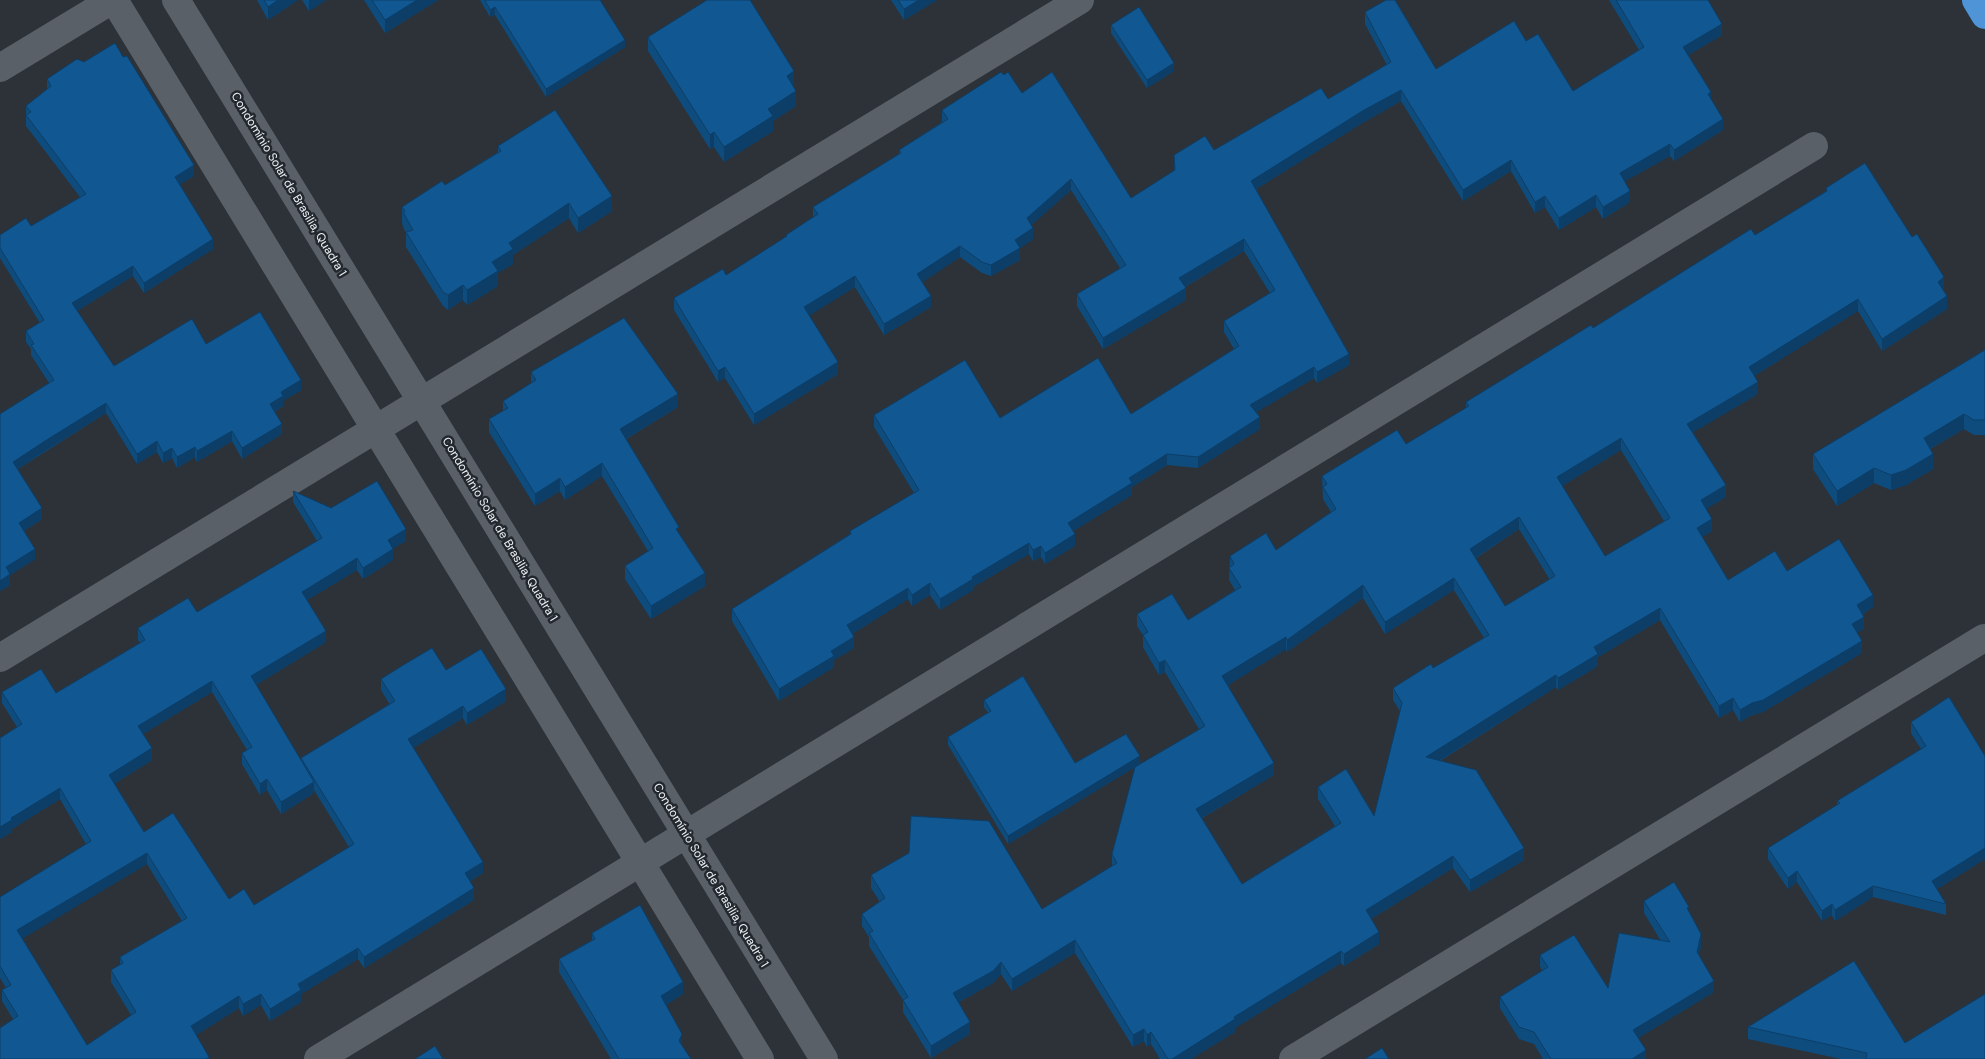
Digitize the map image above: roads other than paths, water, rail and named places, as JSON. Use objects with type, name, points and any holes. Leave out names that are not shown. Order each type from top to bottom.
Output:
[{"type":"highway","points":[[1976,0],[1985,15]]},
{"type":"street","points":[[0,68],[113,0],[760,1059]]},
{"type":"street","name":"Condomínio Solar de Brasilia, Quadra 1","points":[[176,0],[824,1059]]},
{"type":"street","points":[[0,658],[1080,0]]},
{"type":"street","points":[[318,1059],[1814,146]]},
{"type":"street","points":[[1293,1059],[1984,638]]}]
